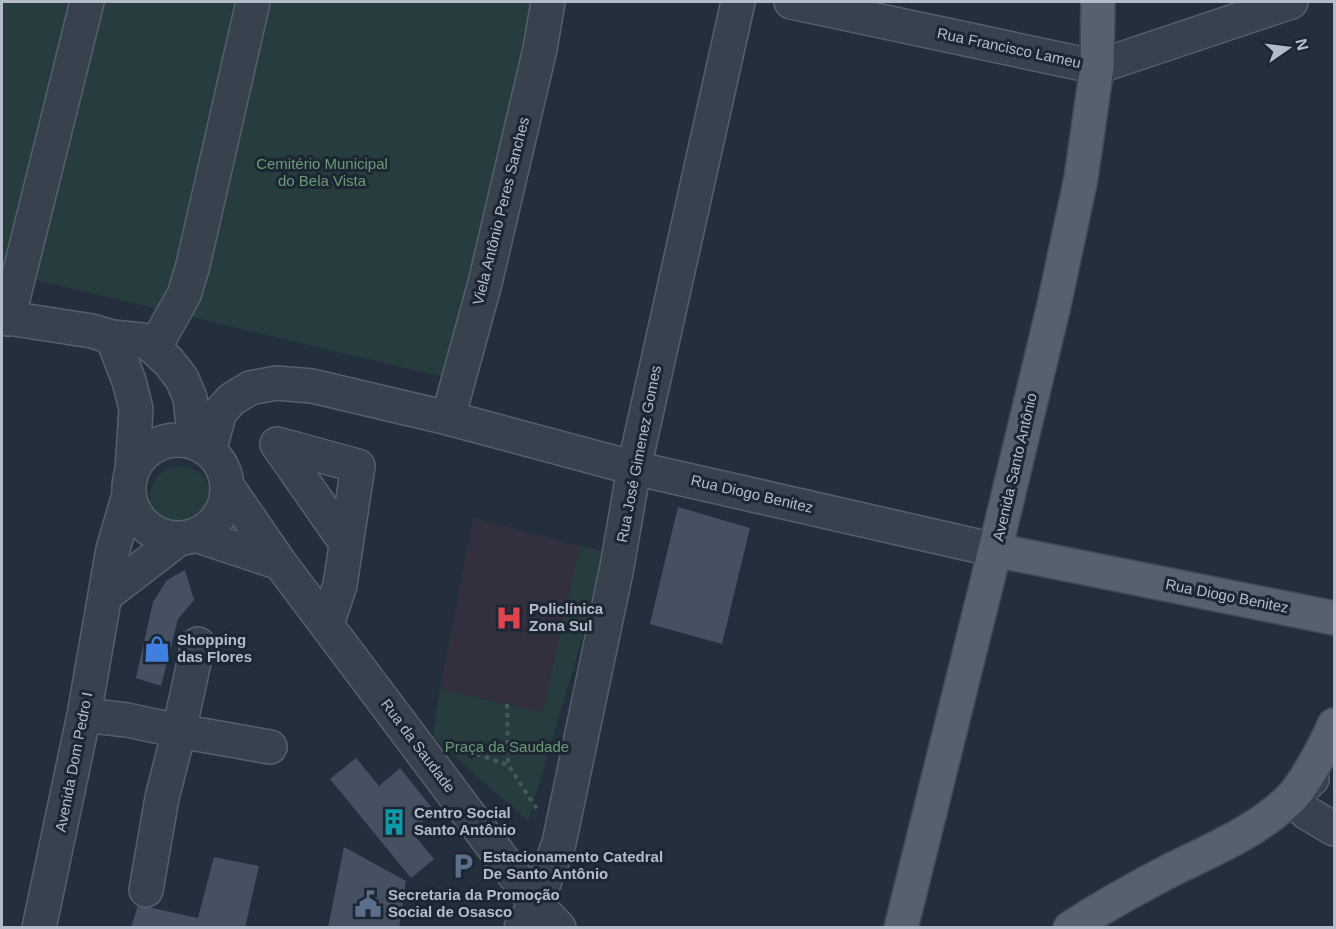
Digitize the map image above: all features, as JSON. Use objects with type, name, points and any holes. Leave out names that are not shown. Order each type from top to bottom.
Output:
[{"type":"main road","name":"Avenida Santo Antônio","points":[[907,922],[1054,305],[1081,178],[1097,67],[1098,2]]},
{"type":"main road","name":"Rua Diogo Benitez","points":[[995,550],[1330,624]]},
{"type":"main road","points":[[1070,927],[1106,905],[1237,838],[1291,798],[1335,725]]},
{"type":"street","points":[[87,2],[5,318],[142,340],[169,362],[182,379],[190,398],[202,447]]},
{"type":"street","points":[[154,348],[184,295],[193,265],[253,2]]},
{"type":"street","name":"Viela Antônio Peres Sanches","points":[[448,418],[487,272],[540,49],[548,2]]},
{"type":"street","name":"Rua José Gimenez Gomes","points":[[529,916],[558,843],[618,567],[634,468],[738,2]]},
{"type":"street","name":"Rua Francisco Lameu","points":[[791,2],[1097,67],[1291,2]]},
{"type":"street","points":[[112,337],[129,381],[136,409],[130,483],[132,507],[140,520],[151,530],[165,537],[188,536],[280,563]]},
{"type":"street","name":"Rua Diogo Benitez","points":[[202,447],[220,412],[232,399],[250,388],[276,383],[312,386],[448,418],[634,468],[995,550]]},
{"type":"street","points":[[106,595],[188,536],[209,527],[219,516],[225,501],[227,486],[224,471],[202,447],[183,440],[167,441],[152,447],[140,457],[130,483]]},
{"type":"street","name":"Avenida Dom Pedro I","points":[[39,927],[84,715],[113,549],[130,483]]},
{"type":"street","name":"Rua da Saudade","points":[[227,486],[280,563],[327,624],[529,916],[559,927]]},
{"type":"street","points":[[327,624],[340,585],[346,543]]},
{"type":"street","points":[[146,890],[162,798],[198,644]]},
{"type":"street","points":[[84,715],[128,720],[270,747]]},
{"type":"street","points":[[1335,759],[1291,798],[1307,813],[1335,829]]},
{"type":"path","points":[[507,704],[508,765],[558,843]]},
{"type":"path","points":[[468,751],[508,765]]},
{"type":"shaded area","name":"Policlínica Zona Sul","points":[[473,518],[580,546],[543,712],[440,689]]},
{"type":"green space","name":"Cemitério Municipal do Bela Vista","points":[[2,2],[542,2],[448,378],[2,272]]},
{"type":"green space","points":[[174,466],[186,466],[197,471],[205,479],[210,496],[208,508],[197,521],[186,526],[174,526],[163,521],[155,513],[150,502],[150,490],[155,479],[163,471]]},
{"type":"green space","name":"Praça da Saudade","points":[[580,546],[608,552],[528,821],[433,737],[440,689],[543,712]]},
{"type":"building","points":[[678,507],[750,528],[722,644],[650,624]]},
{"type":"building","name":"Shopping das Flores","points":[[185,570],[194,600],[178,619],[161,686],[136,678],[153,602],[167,580]]},
{"type":"building","name":"Centro Social Santo Antônio","points":[[356,758],[379,786],[400,768],[432,808],[414,835],[434,859],[411,878],[330,779]]},
{"type":"building","name":"Secretaria da Promoção Social de Osasco","points":[[344,847],[406,881],[399,928],[328,928]]},
{"type":"building","points":[[214,857],[259,866],[245,928],[131,928],[138,905],[198,918]]},
{"type":"place","name":"Policlínica Zona Sul","points":[[509,618]]},
{"type":"place","name":"Shopping das Flores","points":[[157,649]]},
{"type":"place","name":"Centro Social Santo Antônio","points":[[394,822]]},
{"type":"place","name":"Estacionamento Catedral De Santo Antônio","points":[[463,866]]},
{"type":"place","name":"Secretaria da Promoção Social de Osasco","points":[[368,904]]}]
